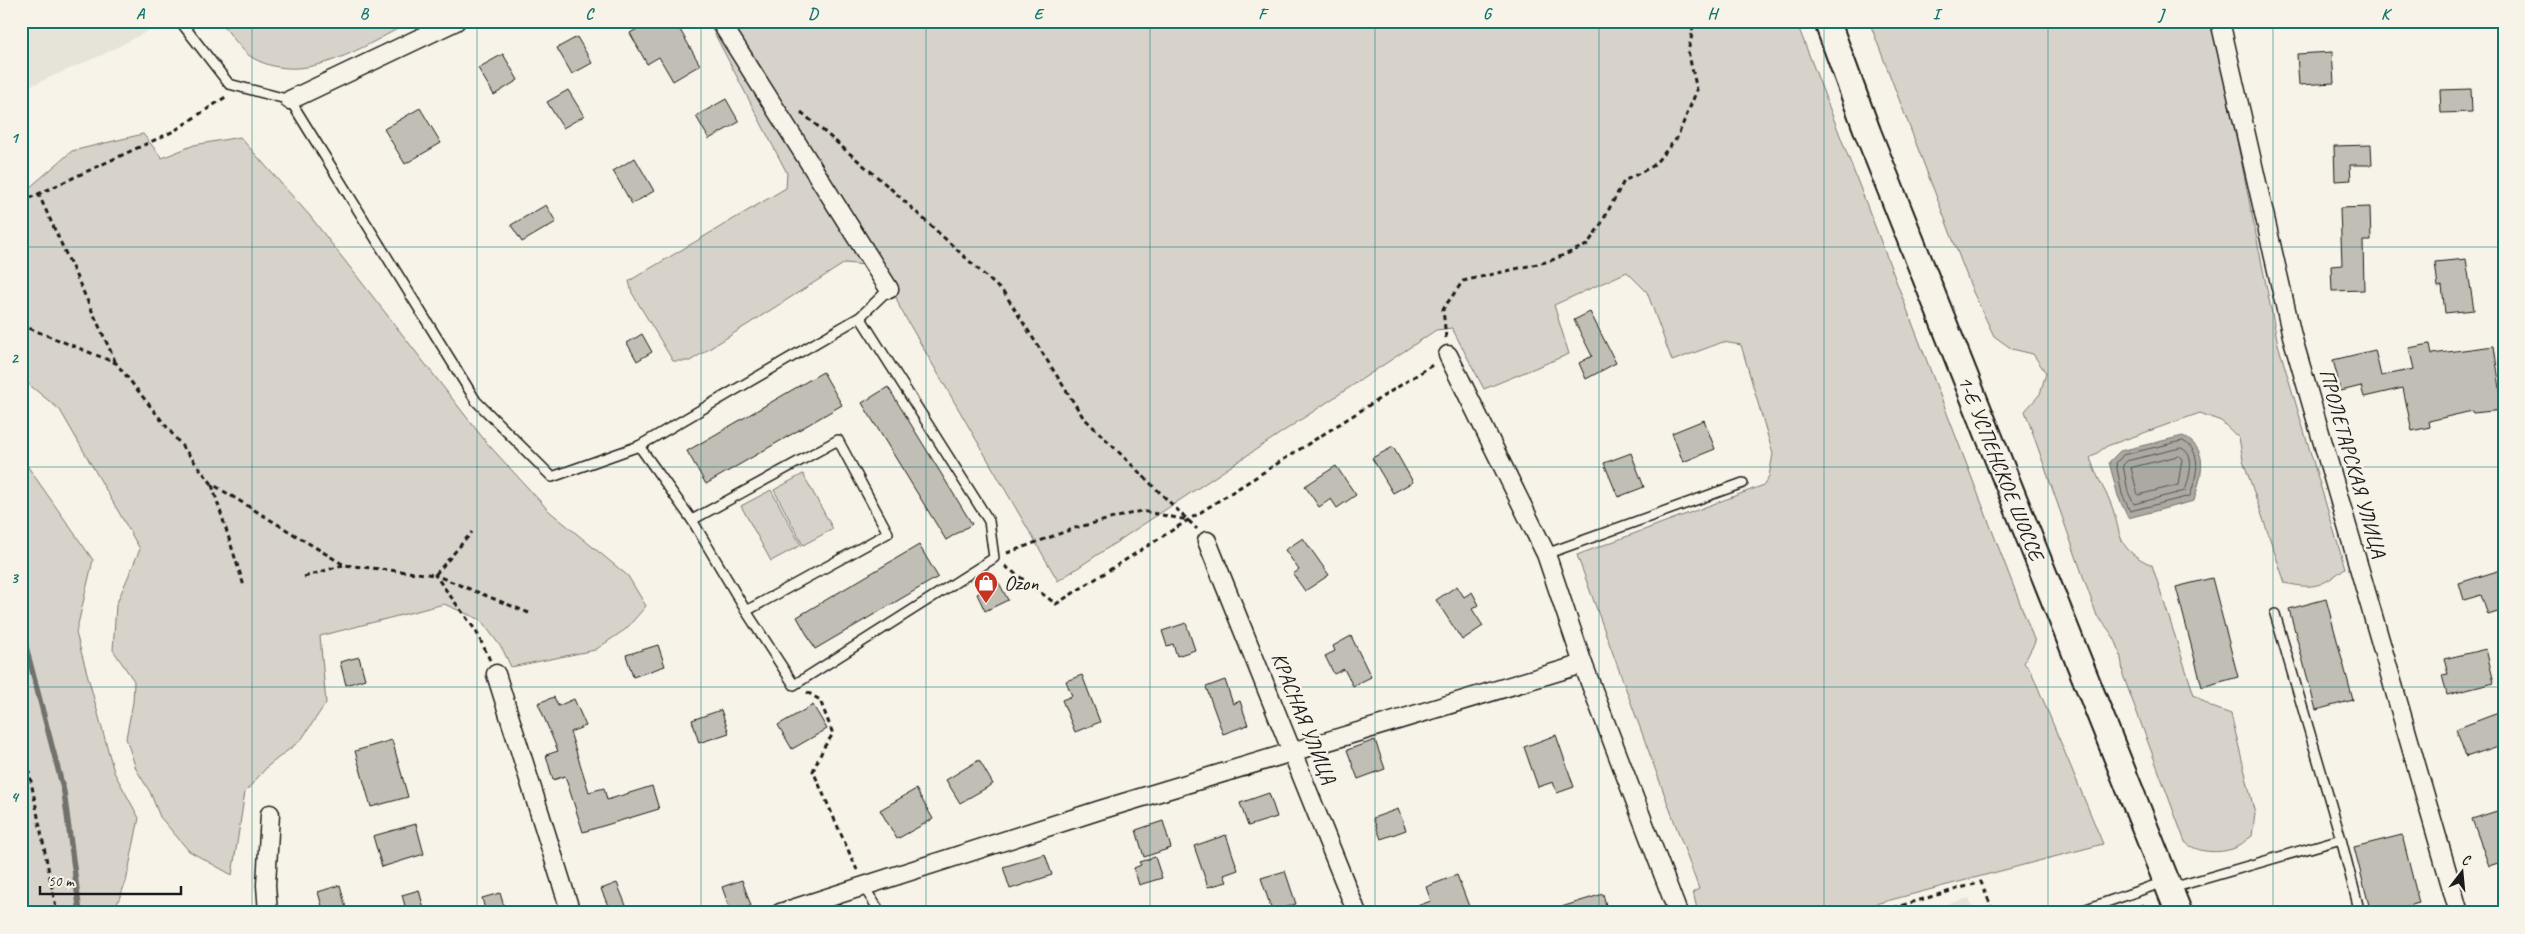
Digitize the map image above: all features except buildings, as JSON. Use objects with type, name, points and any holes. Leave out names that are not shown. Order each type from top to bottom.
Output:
[{"type":"main road","name":"1-Е УСПЕНСКОЕ ШОССЕ","points":[[1827,21],[1872,142],[2179,913]]},
{"type":"street","points":[[290,100],[456,21]]},
{"type":"street","points":[[720,21],[890,288]]},
{"type":"street","name":"ПРОЛЕТАРСКАЯ УЛИЦА","points":[[2220,21],[2292,336],[2459,913]]},
{"type":"street","points":[[1448,356],[1546,554],[1583,664],[1678,913]]},
{"type":"street","name":"КРАСНАЯ УЛИЦА","points":[[1207,540],[1294,751],[1357,913]]},
{"type":"street","points":[[780,913],[1294,751],[1583,664]]},
{"type":"street","points":[[496,674],[571,913]]},
{"type":"street","points":[[268,913],[266,885],[270,814]]},
{"type":"lane","points":[[180,21],[230,84],[290,100],[476,401],[552,477],[639,446],[860,317],[890,288]]},
{"type":"lane","points":[[639,446],[692,520],[746,611],[794,685],[994,558],[989,521],[860,317]]},
{"type":"lane","points":[[692,520],[838,440],[888,534],[746,611]]},
{"type":"lane","points":[[1546,554],[1743,483]]},
{"type":"lane","points":[[2275,614],[2341,839],[2360,913]]},
{"type":"lane","points":[[2075,913],[2168,885],[2341,839]]},
{"type":"lane","points":[[864,886],[882,913]]},
{"type":"path","points":[[994,558],[1056,604],[1448,356],[1443,309],[1463,281],[1550,262],[1587,245],[1601,224],[1624,181],[1653,166],[1677,138],[1697,90],[1688,51],[1693,31],[1690,21]]},
{"type":"path","points":[[21,202],[174,131],[228,95],[230,84]]},
{"type":"path","points":[[797,110],[889,187],[1005,294],[1083,417],[1207,540]]},
{"type":"path","points":[[38,193],[116,363],[212,484],[344,565]]},
{"type":"path","points":[[21,326],[116,363]]},
{"type":"path","points":[[212,484],[244,586]]},
{"type":"path","points":[[994,558],[1075,528],[1141,511],[1188,520]]},
{"type":"path","points":[[435,575],[472,532]]},
{"type":"path","points":[[304,577],[344,565],[435,575],[530,612]]},
{"type":"path","points":[[435,575],[476,631],[496,674]]},
{"type":"path","points":[[794,685],[820,700],[833,734],[814,771],[864,886]]},
{"type":"path","points":[[21,742],[32,783],[57,913]]},
{"type":"path","points":[[1876,913],[1981,882],[1994,913]]},
{"type":"shaded area","points":[[21,21],[167,21],[104,54],[21,90]]},
{"type":"shaded area","points":[[220,21],[413,21],[356,51],[315,66],[294,68],[273,66],[253,58],[240,47]]},
{"type":"shaded area","points":[[708,21],[1796,21],[2035,642],[2024,663],[2031,671],[2103,844],[1841,913],[1698,913],[1693,892],[1699,889],[1577,555],[1764,485],[1769,476],[1773,454],[1741,345],[1723,342],[1672,361],[1647,292],[1627,272],[1554,305],[1569,354],[1484,389],[1452,328],[1436,330],[1058,581],[900,308],[885,267],[845,263],[690,361],[673,361],[632,293],[629,281],[786,188],[787,173]]},
{"type":"shaded area","points":[[1869,21],[2213,21],[2278,344],[2345,568],[2324,583],[2318,585],[2304,586],[2285,583],[2243,460],[2239,438],[2221,421],[2200,413],[2107,446],[2090,458],[2113,509],[2124,545],[2130,552],[2152,565],[2194,695],[2212,707],[2231,714],[2255,814],[2252,836],[2235,848],[2215,852],[2195,848],[2185,842],[2123,675],[2119,650],[2109,630],[2097,616],[2025,411],[2040,394],[2046,373],[2033,354],[2012,349],[1994,336],[1973,292]]},
{"type":"shaded area","points":[[143,134],[162,158],[194,145],[240,137],[310,216],[486,442],[549,511],[628,576],[646,606],[626,629],[595,650],[511,667],[503,650],[481,620],[444,604],[320,636],[326,703],[301,740],[268,766],[245,792],[232,875],[189,851],[160,817],[150,792],[136,769],[126,738],[133,702],[134,681],[113,650],[116,605],[140,549],[60,410],[21,378],[21,195],[72,151]]},
{"type":"shaded area","points":[[21,457],[93,560],[76,633],[114,772],[139,818],[126,882],[113,913],[21,913]]},
{"type":"shaded area","points":[[803,474],[833,529],[803,545],[774,490]]},
{"type":"shaded area","points":[[771,490],[801,545],[771,561],[741,506]]},
{"type":"shaded area","points":[[1969,898],[1975,913],[1916,913]]},
{"type":"water","points":[[2183,436],[2192,442],[2201,456],[2201,473],[2194,501],[2128,518],[2118,496],[2109,462],[2120,451]]},
{"type":"waterway","points":[[21,628],[64,792],[80,913]]},
{"type":"place","name":"Ozon","points":[[986,604]]}]
